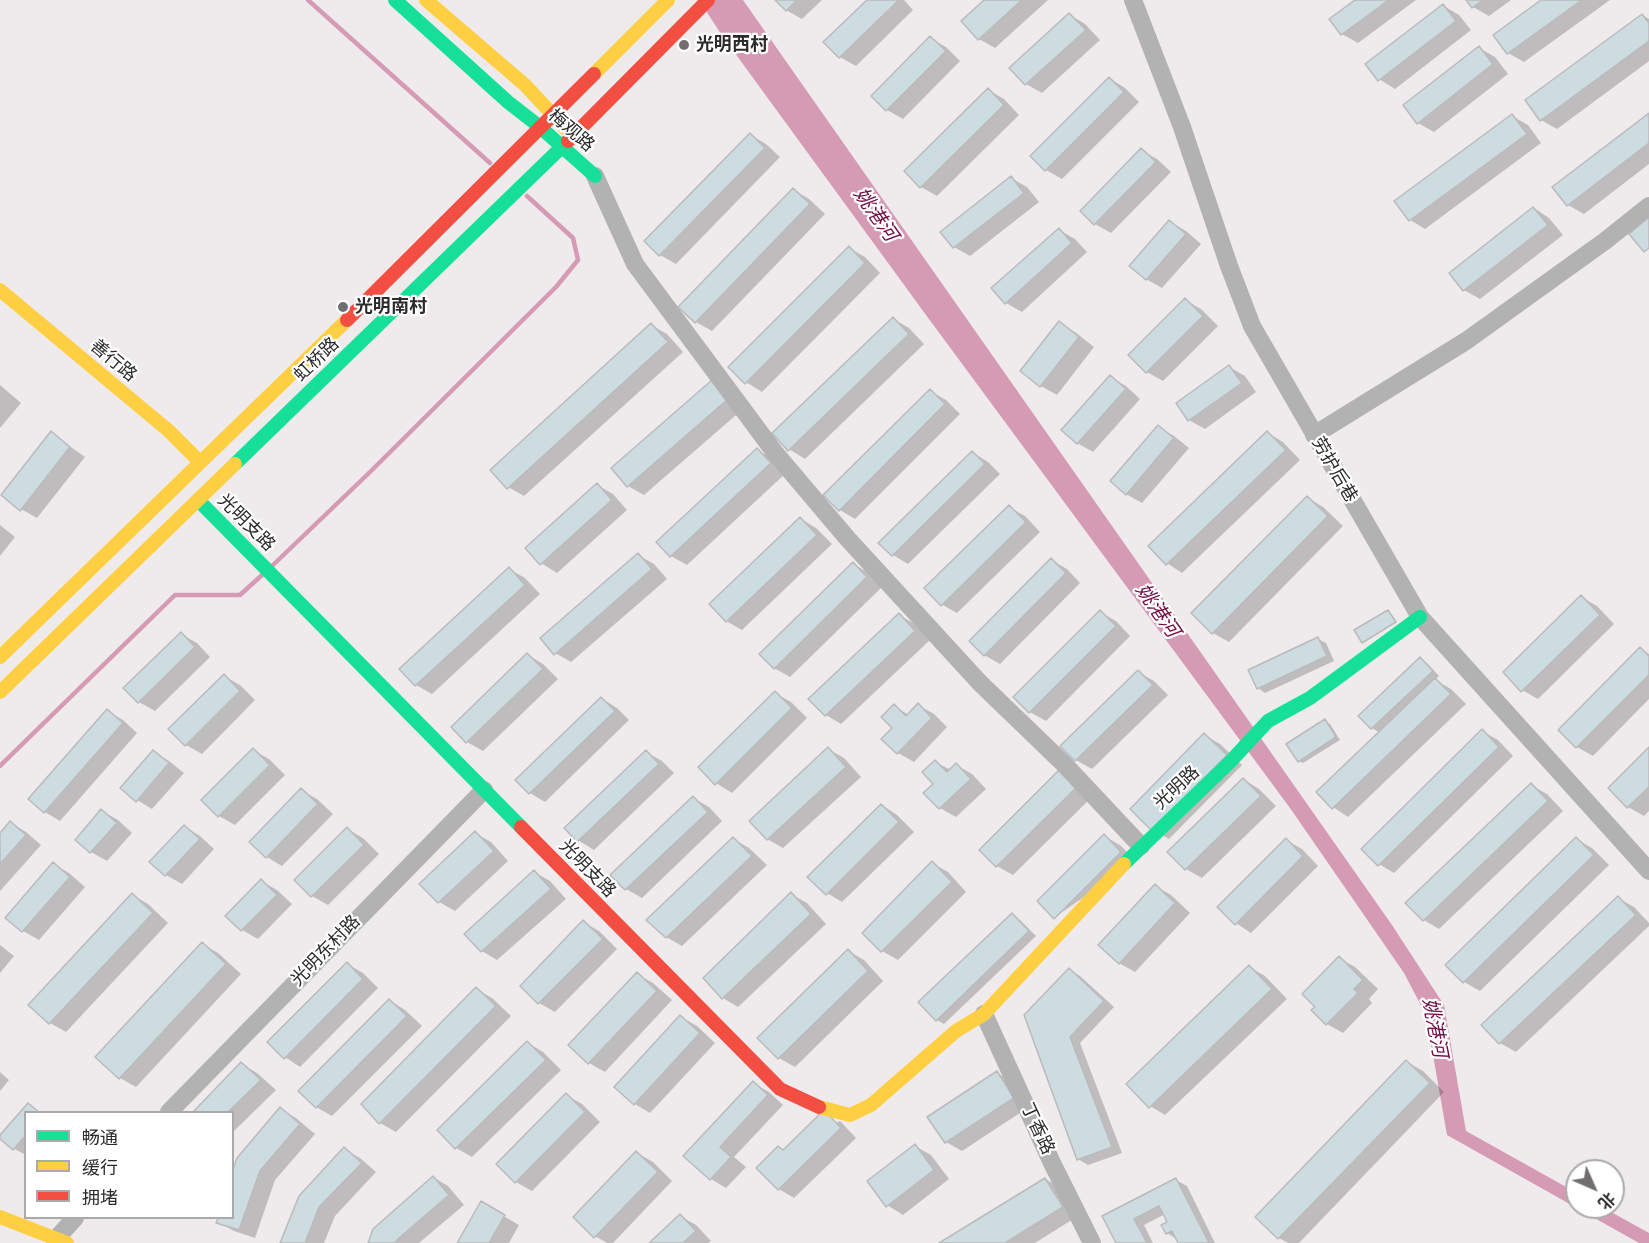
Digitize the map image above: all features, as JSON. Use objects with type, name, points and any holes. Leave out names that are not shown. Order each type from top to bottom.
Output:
[{"type":"street","name":"梅观路","points":[[394,0],[508,102],[540,127],[567,141]]},
{"type":"street","name":"梅观路","points":[[426,0],[525,85],[554,114],[567,141],[595,176]]},
{"type":"street","name":"虹桥路","points":[[0,657],[369,298],[668,0]]},
{"type":"street","name":"劳护后巷","points":[[1135,1],[1252,326],[1420,617],[1649,871]]},
{"type":"street","name":"虹桥路","points":[[0,693],[567,141],[704,4]]},
{"type":"street","points":[[595,176],[635,264],[776,454],[848,538],[972,674],[1064,764],[1141,846]]},
{"type":"street","points":[[1314,435],[1466,341],[1605,241],[1649,206]]},
{"type":"street","name":"善行路","points":[[0,290],[169,431],[200,462]]},
{"type":"street","name":"光明支路","points":[[198,500],[780,1089],[816,1107],[850,1115],[872,1105],[956,1031],[984,1014]]},
{"type":"street","name":"光明路","points":[[984,1014],[1141,846],[1237,755],[1268,721],[1310,698],[1420,617]]},
{"type":"street","name":"光明东村路","points":[[171,1111],[484,790]]},
{"type":"street","name":"丁香路","points":[[984,1014],[1052,1163],[1092,1243]]},
{"type":"street","points":[[0,1217],[61,1241],[74,1219]]},
{"type":"water","name":"姚港河","points":[[699,0],[743,0],[1392,925],[1444,1005],[1466,1131],[1565,1186],[1565,1201],[1447,1135],[1426,1015],[1404,973],[1290,808],[721,34]]},
{"type":"water","points":[[1596,1219],[1624,1219],[1649,1233],[1649,1243],[1639,1243]]},
{"type":"building","points":[[775,0],[797,0],[786,11]]},
{"type":"building","points":[[867,0],[899,0],[839,58],[823,42]]},
{"type":"building","points":[[984,0],[1022,0],[978,40],[961,21]]},
{"type":"building","points":[[1355,0],[1389,0],[1341,35],[1329,19]]},
{"type":"building","points":[[1466,0],[1483,0],[1472,8]]},
{"type":"building","points":[[1541,0],[1582,0],[1507,54],[1493,35]]},
{"type":"building","points":[[1443,4],[1456,21],[1378,81],[1365,64]]},
{"type":"building","points":[[1069,13],[1086,30],[1025,85],[1009,68]]},
{"type":"building","points":[[1642,14],[1649,23],[1649,41],[1540,121],[1525,100]]},
{"type":"building","points":[[930,36],[946,51],[886,111],[871,96]]},
{"type":"building","points":[[1479,46],[1493,64],[1417,124],[1403,105]]},
{"type":"building","points":[[1109,77],[1124,92],[1045,171],[1030,156]]},
{"type":"building","points":[[988,88],[1004,105],[920,188],[904,171]]},
{"type":"building","points":[[1649,113],[1649,143],[1567,206],[1552,187]]},
{"type":"building","points":[[1512,114],[1527,134],[1409,221],[1394,201]]},
{"type":"building","points":[[750,133],[765,148],[659,256],[644,241]]},
{"type":"building","points":[[1141,148],[1156,162],[1094,225],[1080,211]]},
{"type":"building","points":[[1011,176],[1024,193],[953,248],[940,232]]},
{"type":"building","points":[[793,188],[810,204],[695,323],[678,307]]},
{"type":"building","points":[[1533,207],[1548,225],[1463,291],[1449,273]]},
{"type":"building","points":[[1649,217],[1649,248],[1644,252],[1629,234]]},
{"type":"building","points":[[1169,220],[1186,234],[1146,280],[1129,266]]},
{"type":"building","points":[[1059,228],[1072,243],[1005,304],[991,288]]},
{"type":"building","points":[[849,246],[865,263],[745,384],[728,367]]},
{"type":"building","points":[[1185,298],[1203,316],[1146,373],[1128,355]]},
{"type":"building","points":[[893,317],[909,334],[788,451],[772,433]]},
{"type":"building","points":[[1059,321],[1079,337],[1040,387],[1020,371]]},
{"type":"building","points":[[651,323],[668,342],[507,489],[490,470]]},
{"type":"building","points":[[1229,365],[1242,383],[1188,421],[1176,403]]},
{"type":"building","points":[[1110,375],[1126,389],[1077,444],[1061,430]]},
{"type":"building","points":[[712,380],[728,399],[627,487],[611,468]]},
{"type":"building","points":[[930,389],[945,404],[839,511],[823,495]]},
{"type":"building","points":[[1158,425],[1174,438],[1126,495],[1110,481]]},
{"type":"building","points":[[51,431],[70,447],[20,511],[1,495]]},
{"type":"building","points":[[1267,431],[1286,450],[1166,565],[1148,546]]},
{"type":"building","points":[[757,448],[771,463],[670,557],[656,542]]},
{"type":"building","points":[[972,451],[985,464],[892,556],[878,543]]},
{"type":"building","points":[[597,483],[612,500],[540,565],[525,548]]},
{"type":"building","points":[[1307,496],[1328,516],[1212,634],[1191,613]]},
{"type":"building","points":[[1009,505],[1026,522],[941,606],[924,588]]},
{"type":"building","points":[[800,517],[817,535],[726,622],[709,604]]},
{"type":"building","points":[[638,553],[652,569],[554,655],[540,638]]},
{"type":"building","points":[[1051,558],[1066,573],[984,656],[969,641]]},
{"type":"building","points":[[853,562],[867,577],[774,669],[759,654]]},
{"type":"building","points":[[509,567],[525,585],[415,686],[399,669]]},
{"type":"building","points":[[1581,595],[1600,615],[1521,692],[1503,672]]},
{"type":"building","points":[[1100,610],[1116,626],[1029,713],[1013,697]]},
{"type":"building","points":[[1388,610],[1396,622],[1362,643],[1354,630]]},
{"type":"building","points":[[899,613],[915,631],[825,716],[808,699]]},
{"type":"building","points":[[181,632],[195,647],[138,703],[123,688]]},
{"type":"building","points":[[1318,637],[1327,656],[1257,689],[1248,670]]},
{"type":"building","points":[[1640,647],[1649,656],[1649,675],[1576,748],[1558,730]]},
{"type":"building","points":[[527,653],[543,669],[466,743],[451,727]]},
{"type":"building","points":[[1420,657],[1433,671],[1371,729],[1358,716]]},
{"type":"building","points":[[1138,670],[1153,685],[1075,761],[1060,746]]},
{"type":"building","points":[[224,674],[240,691],[185,746],[168,729]]},
{"type":"building","points":[[1435,678],[1451,694],[1332,809],[1316,792]]},
{"type":"building","points":[[775,691],[792,708],[715,785],[698,767]]},
{"type":"building","points":[[601,697],[615,711],[529,794],[515,780]]},
{"type":"building","points":[[918,703],[932,718],[897,754],[881,739],[892,728],[881,717],[894,704],[906,716]]},
{"type":"building","points":[[107,709],[123,723],[44,813],[28,799]]},
{"type":"building","points":[[1325,719],[1336,737],[1298,762],[1286,744]]},
{"type":"building","points":[[1482,729],[1499,747],[1378,866],[1361,849]]},
{"type":"building","points":[[1204,733],[1227,755],[1152,831],[1130,809]]},
{"type":"building","points":[[828,747],[846,767],[767,840],[749,821]]},
{"type":"building","points":[[1649,747],[1649,787],[1627,808],[1608,788]]},
{"type":"building","points":[[253,748],[270,765],[218,817],[201,800]]},
{"type":"building","points":[[153,750],[169,763],[136,802],[120,788]]},
{"type":"building","points":[[646,750],[659,764],[577,842],[564,828]]},
{"type":"building","points":[[935,760],[947,772],[956,763],[971,779],[939,809],[923,793],[933,784],[922,772]]},
{"type":"building","points":[[1062,767],[1080,784],[996,867],[979,850]]},
{"type":"building","points":[[1243,778],[1261,796],[1185,870],[1167,852]]},
{"type":"building","points":[[1531,783],[1548,801],[1423,921],[1405,903]]},
{"type":"building","points":[[301,788],[318,804],[266,858],[249,842]]},
{"type":"building","points":[[693,796],[708,812],[625,890],[610,875]]},
{"type":"building","points":[[881,804],[899,822],[826,895],[807,877]]},
{"type":"building","points":[[101,809],[117,823],[90,853],[75,840]]},
{"type":"building","points":[[10,821],[26,835],[0,864],[0,833]]},
{"type":"building","points":[[184,825],[200,839],[165,876],[149,862]]},
{"type":"building","points":[[347,827],[364,845],[311,897],[294,880]]},
{"type":"building","points":[[475,831],[494,851],[438,903],[419,884]]},
{"type":"building","points":[[1104,834],[1121,852],[1054,919],[1037,901]]},
{"type":"building","points":[[733,837],[752,856],[666,938],[646,920]]},
{"type":"building","points":[[1576,837],[1594,855],[1463,983],[1445,965]]},
{"type":"building","points":[[1286,838],[1303,856],[1235,925],[1217,907]]},
{"type":"building","points":[[932,861],[952,882],[881,952],[862,933]]},
{"type":"building","points":[[53,862],[70,877],[22,932],[5,918]]},
{"type":"building","points":[[534,870],[551,889],[481,952],[464,934]]},
{"type":"building","points":[[261,879],[277,895],[241,931],[225,916]]},
{"type":"building","points":[[1155,884],[1175,903],[1119,964],[1098,945]]},
{"type":"building","points":[[791,892],[811,914],[722,999],[703,978]]},
{"type":"building","points":[[132,893],[153,913],[49,1024],[28,1005]]},
{"type":"building","points":[[1618,896],[1636,915],[1499,1044],[1481,1025]]},
{"type":"building","points":[[1012,913],[1029,931],[936,1021],[918,1002]]},
{"type":"building","points":[[583,920],[603,939],[538,1004],[520,986]]},
{"type":"building","points":[[202,942],[226,964],[119,1079],[95,1057]]},
{"type":"building","points":[[848,949],[868,971],[778,1059],[757,1038]]},
{"type":"building","points":[[1339,956],[1363,980],[1354,989],[1358,993],[1326,1025],[1311,1010],[1315,1007],[1302,994]]},
{"type":"building","points":[[347,962],[363,979],[284,1059],[267,1042]]},
{"type":"building","points":[[1249,965],[1272,989],[1149,1108],[1126,1084]]},
{"type":"building","points":[[1069,968],[1104,1001],[1070,1037],[1112,1147],[1077,1160],[1024,1015]]},
{"type":"building","points":[[637,972],[657,991],[588,1064],[568,1045]]},
{"type":"building","points":[[476,987],[496,1006],[379,1124],[361,1104]]},
{"type":"building","points":[[389,999],[407,1016],[316,1108],[298,1091]]},
{"type":"building","points":[[680,1015],[700,1033],[634,1105],[614,1087]]},
{"type":"building","points":[[527,1041],[546,1060],[455,1149],[437,1130]]},
{"type":"building","points":[[1406,1060],[1430,1083],[1278,1239],[1255,1217]]},
{"type":"building","points":[[241,1062],[261,1080],[229,1111],[194,1111]]},
{"type":"building","points":[[997,1071],[1014,1098],[945,1143],[927,1117]]},
{"type":"building","points":[[753,1081],[768,1095],[720,1147],[731,1157],[710,1180],[683,1156]]},
{"type":"building","points":[[566,1093],[585,1112],[515,1183],[496,1164]]},
{"type":"building","points":[[28,1103],[38,1111],[24,1111],[24,1137],[13,1150],[0,1139],[0,1135]]},
{"type":"building","points":[[280,1107],[300,1124],[260,1171],[239,1230],[216,1223],[218,1219],[234,1219],[234,1166],[237,1158]]},
{"type":"building","points":[[824,1110],[841,1128],[778,1190],[756,1168],[778,1146],[783,1150]]},
{"type":"building","points":[[915,1144],[934,1170],[886,1207],[867,1181]]},
{"type":"building","points":[[344,1147],[362,1163],[319,1207],[305,1243],[280,1243],[299,1196]]},
{"type":"building","points":[[636,1151],[658,1172],[594,1238],[573,1217]]},
{"type":"building","points":[[433,1176],[449,1195],[395,1243],[368,1243],[373,1229]]},
{"type":"building","points":[[1045,1178],[1063,1207],[1005,1243],[939,1243]]},
{"type":"building","points":[[1176,1178],[1209,1243],[1178,1243],[1172,1231],[1166,1234],[1161,1225],[1167,1222],[1159,1206],[1134,1219],[1147,1243],[1116,1243],[1102,1216]]},
{"type":"building","points":[[481,1201],[505,1215],[489,1243],[457,1243]]},
{"type":"building","points":[[680,1214],[696,1231],[683,1243],[649,1243]]},
{"type":"waterway","points":[[308,0],[490,163]]},
{"type":"waterway","points":[[273,565],[556,287],[578,260],[573,238],[527,196]]},
{"type":"waterway","points":[[0,766],[175,595],[240,595],[262,575]]},
{"type":"traffic: fast","points":[[395,0],[508,102],[595,176]]},
{"type":"traffic: fast","points":[[235,464],[568,141]]},
{"type":"traffic: fast","points":[[198,500],[521,827]]},
{"type":"traffic: fast","points":[[1124,864],[1230,762],[1268,721],[1310,698],[1420,617]]},
{"type":"traffic: slow","points":[[426,0],[525,85],[567,130]]},
{"type":"traffic: slow","points":[[594,74],[668,0]]},
{"type":"traffic: slow","points":[[0,290],[169,431],[200,462]]},
{"type":"traffic: slow","points":[[0,657],[347,320]]},
{"type":"traffic: slow","points":[[0,692],[235,464]]},
{"type":"traffic: slow","points":[[819,1107],[850,1115],[871,1105],[956,1031],[984,1014],[1124,864]]},
{"type":"traffic: slow","points":[[0,1217],[67,1243]]},
{"type":"traffic: jam","points":[[568,141],[708,0]]},
{"type":"traffic: jam","points":[[347,320],[594,74]]},
{"type":"traffic: jam","points":[[521,827],[780,1089],[819,1107]]},
{"type":"place","name":"光明西村","points":[[684,45]]},
{"type":"place","name":"光明南村","points":[[343,307]]}]
